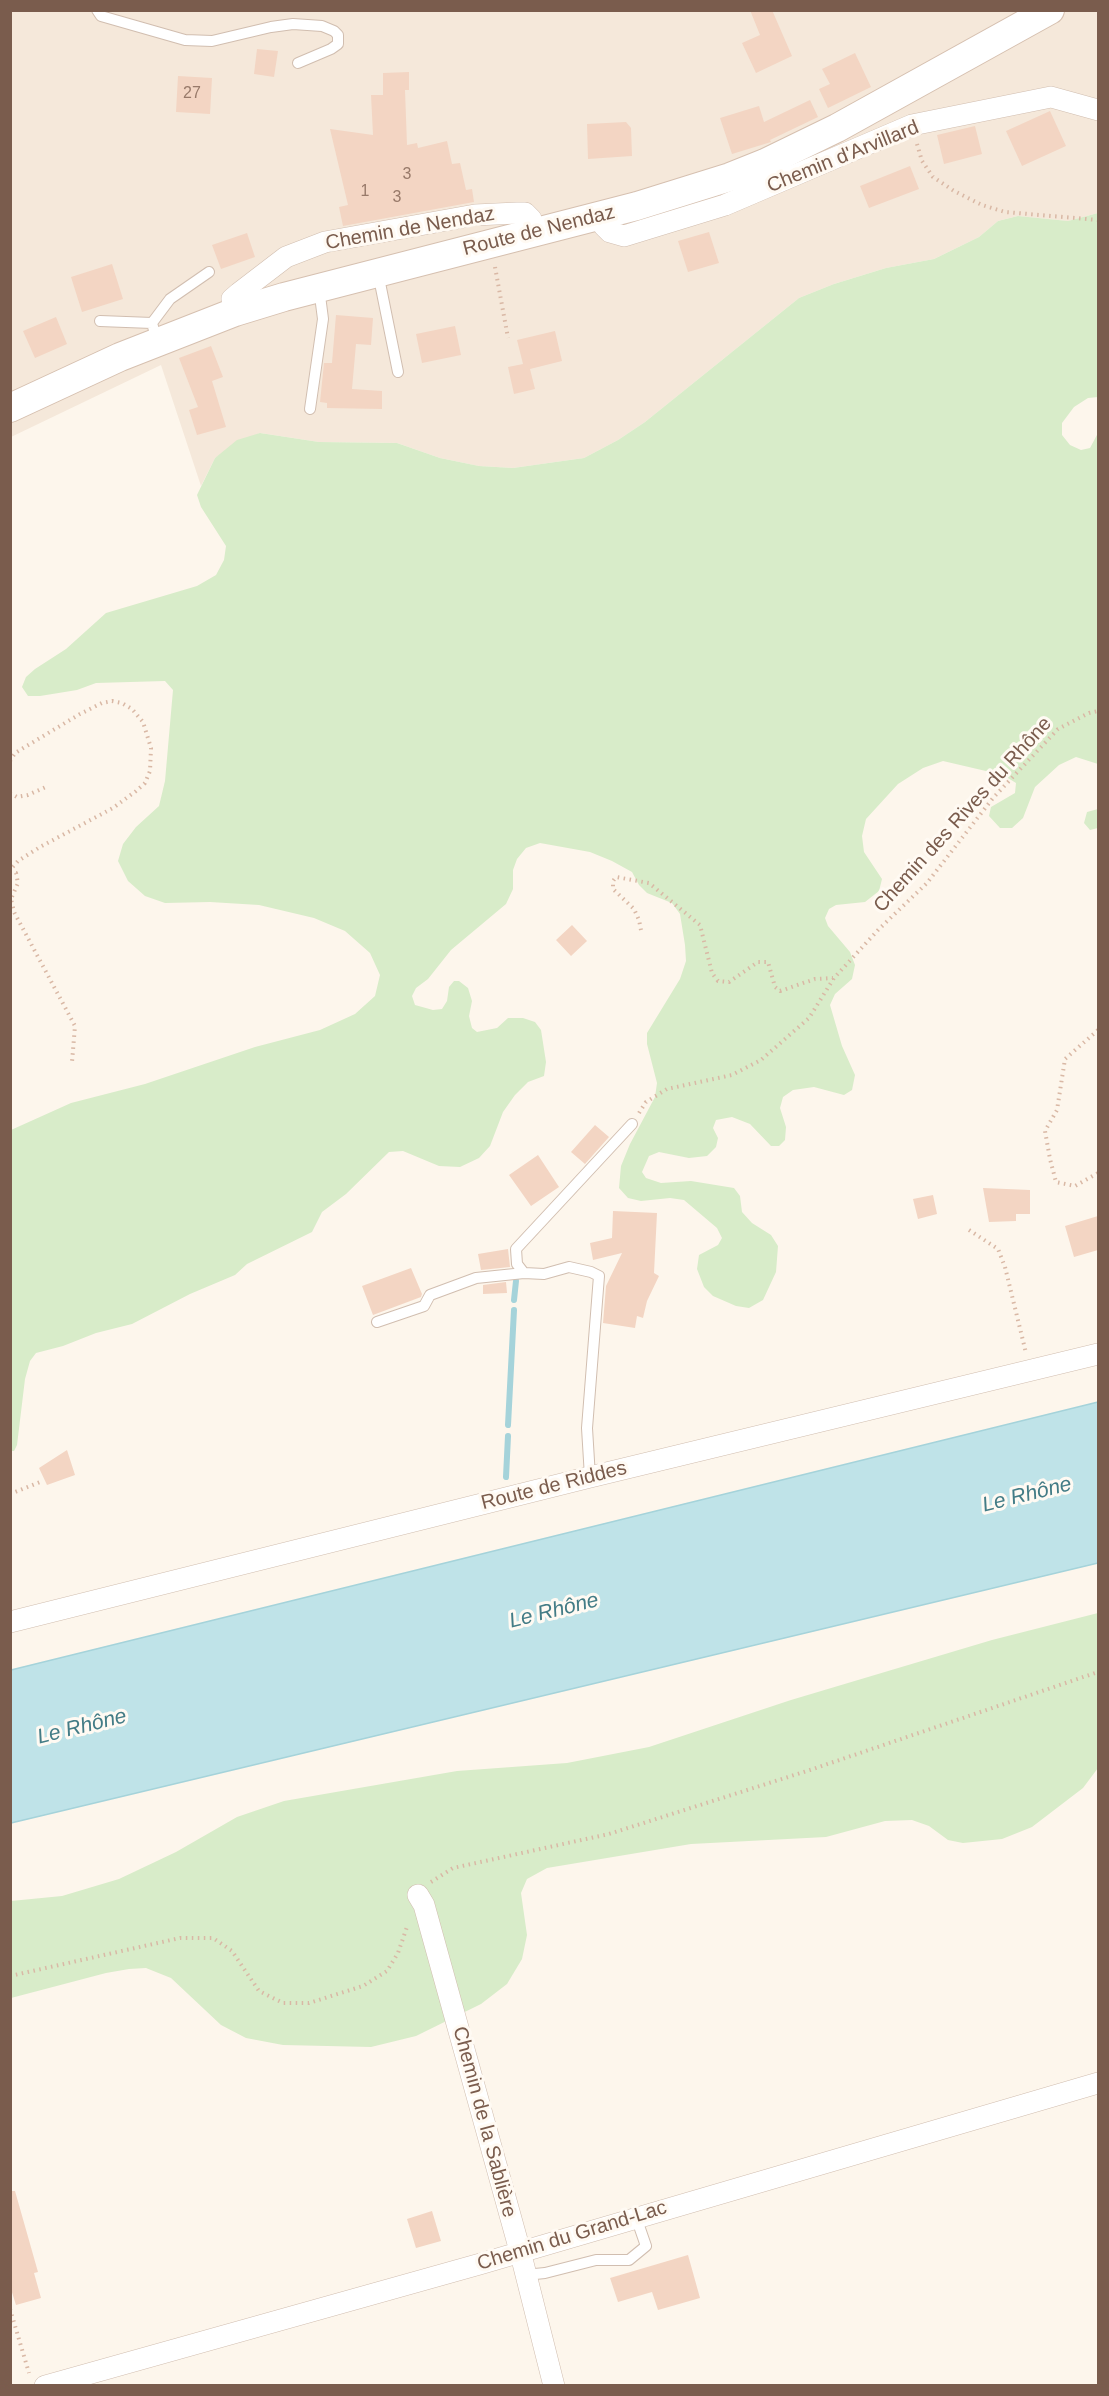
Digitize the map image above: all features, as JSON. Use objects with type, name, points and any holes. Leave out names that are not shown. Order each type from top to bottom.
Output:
[{"type":"main road","name":"Route de Nendaz","points":[[10,408],[155,332],[672,196],[765,163],[837,128],[1050,10]]},
{"type":"street","name":"Chemin d'Arvillard","points":[[602,215],[604,226],[610,232],[624,236],[724,205],[912,125],[1051,97],[1098,110]]},
{"type":"street","name":"Chemin de Nendaz","points":[[235,312],[232,299],[239,293],[286,257],[325,242],[475,215],[517,213],[525,213],[531,219],[535,232]]},
{"type":"street","name":"Route de Riddes","points":[[10,1622],[590,1477],[1098,1354]]},
{"type":"street","name":"Chemin de la Sablière","points":[[418,1895],[424,1905],[520,2251],[554,2385]]},
{"type":"street","name":"Chemin du Grand-Lac","points":[[42,2383],[520,2251],[1098,2083]]},
{"type":"lane","points":[[97,10],[101,16],[173,37],[199,41],[293,24],[322,26],[338,35],[338,44],[331,49],[298,63]]},
{"type":"lane","points":[[100,321],[155,332],[170,299],[209,272]]},
{"type":"lane","points":[[378,273],[398,372]]},
{"type":"lane","points":[[310,409],[323,320],[319,288]]},
{"type":"lane","points":[[524,1273],[518,1264],[516,1249],[632,1124]]},
{"type":"lane","points":[[377,1323],[424,1306],[430,1295],[476,1278],[524,1273],[544,1274],[569,1267],[599,1276],[587,1428],[590,1477]]},
{"type":"lane","points":[[525,2275],[545,2273],[596,2260],[628,2260],[646,2246],[636,2216]]},
{"type":"path","points":[[912,125],[927,171],[954,191],[982,205],[1005,212],[1098,220]]},
{"type":"path","points":[[489,243],[508,338]]},
{"type":"path","points":[[10,761],[15,753],[80,714],[102,703],[112,701],[122,703],[132,709],[143,723],[152,748],[150,771],[145,783],[136,791],[113,808],[32,852],[18,861],[10,871],[16,873],[18,883],[11,899],[14,912],[75,1026],[72,1062]]},
{"type":"path","name":"Chemin des Rives du Rhône","points":[[632,1124],[646,1102],[667,1089],[732,1075],[761,1059],[809,1018],[834,978],[879,928],[927,883],[993,798],[1058,729],[1080,716],[1098,711]]},
{"type":"path","points":[[10,793],[17,796],[28,795],[48,786]]},
{"type":"path","points":[[641,930],[634,909],[613,889],[613,881],[616,877],[649,883],[700,925],[712,973],[718,981],[729,982],[758,962],[768,962],[775,987],[780,991],[815,979],[834,978]]},
{"type":"path","points":[[1098,1030],[1065,1059],[1057,1110],[1046,1131],[1056,1182],[1075,1186],[1098,1173]]},
{"type":"path","points":[[969,1230],[998,1249],[1005,1267],[1030,1371]]},
{"type":"path","points":[[10,1494],[40,1482]]},
{"type":"path","points":[[10,1976],[180,1938],[213,1938],[232,1951],[259,1991],[283,2002],[309,2003],[363,1986],[387,1971],[398,1953],[412,1903],[428,1884],[453,1868],[609,1834],[810,1770],[1098,1672]]},
{"type":"path","points":[[10,2309],[42,2383]]},
{"type":"shaded area","points":[[11,11],[1098,11],[1098,213],[1068,221],[1018,216],[998,221],[979,237],[934,259],[886,268],[834,284],[799,298],[645,422],[584,458],[513,468],[479,466],[440,458],[397,443],[319,442],[260,433],[215,458],[201,486],[161,365],[11,437]]},
{"type":"green space","points":[[1098,213],[1098,397],[1088,398],[1074,407],[1062,423],[1062,435],[1070,445],[1081,450],[1090,448],[1098,433],[1098,764],[1076,757],[1059,765],[1035,787],[1023,818],[1012,828],[1000,828],[989,816],[991,807],[1015,793],[1016,783],[1003,775],[943,761],[923,768],[898,784],[866,819],[862,836],[864,852],[882,879],[879,891],[865,902],[836,905],[829,909],[825,918],[828,926],[850,952],[855,965],[852,979],[835,994],[830,1005],[842,1046],[855,1075],[852,1090],[844,1095],[814,1087],[793,1090],[783,1097],[780,1108],[786,1127],[785,1140],[779,1146],[771,1146],[750,1124],[732,1117],[716,1120],[713,1128],[718,1138],[716,1147],[707,1156],[689,1158],[659,1152],[649,1156],[642,1172],[646,1178],[661,1183],[691,1181],[734,1188],[740,1196],[742,1212],[752,1223],[771,1235],[778,1246],[776,1272],[763,1300],[749,1308],[736,1306],[713,1296],[704,1287],[697,1269],[699,1255],[718,1245],[722,1238],[717,1228],[684,1200],[670,1198],[641,1201],[628,1198],[619,1188],[621,1166],[655,1097],[657,1083],[647,1044],[647,1033],[680,979],[686,961],[680,914],[672,903],[647,893],[639,885],[632,872],[612,861],[590,852],[540,843],[526,848],[517,859],[513,870],[513,889],[506,904],[451,950],[428,979],[416,988],[412,996],[415,1005],[433,1010],[442,1009],[447,1001],[449,987],[454,981],[459,981],[468,988],[472,1001],[469,1016],[472,1028],[477,1032],[497,1028],[508,1018],[523,1018],[535,1022],[541,1030],[546,1062],[544,1076],[528,1082],[515,1095],[503,1112],[490,1146],[479,1158],[460,1167],[439,1166],[403,1151],[389,1152],[346,1194],[322,1212],[312,1232],[247,1264],[235,1275],[190,1294],[132,1324],[36,1353],[30,1361],[25,1379],[17,1445],[14,1451],[11,1451],[11,1130],[71,1103],[145,1084],[255,1047],[320,1030],[355,1014],[375,996],[380,975],[370,953],[345,931],[314,918],[259,905],[210,902],[165,903],[145,896],[128,881],[118,861],[123,844],[136,827],[159,806],[165,781],[173,690],[165,681],[96,683],[77,690],[40,696],[28,696],[22,687],[26,677],[35,669],[66,649],[106,613],[197,586],[216,575],[224,560],[226,546],[201,507],[197,495],[215,458],[237,440],[260,433],[319,442],[397,443],[440,458],[479,466],[513,468],[584,458],[645,422],[799,298],[834,284],[886,268],[934,259],[979,237],[998,221],[1018,216],[1068,221]]},
{"type":"green space","points":[[1098,809],[1098,828],[1090,830],[1084,823],[1087,812]]},
{"type":"green space","points":[[1098,1613],[1098,1768],[1083,1788],[1032,1827],[1002,1839],[963,1843],[948,1840],[929,1826],[912,1820],[885,1821],[826,1837],[691,1844],[547,1868],[527,1879],[521,1893],[527,1935],[522,1959],[507,1984],[481,2004],[416,2036],[371,2047],[283,2045],[246,2038],[221,2025],[171,1978],[146,1968],[106,1973],[11,1998],[11,1901],[62,1896],[119,1879],[176,1852],[237,1817],[284,1801],[457,1771],[567,1763],[649,1747],[791,1700],[992,1640]]},
{"type":"water","name":"Le Rhône","points":[[1098,1402],[1098,1563],[11,1823],[11,1670]]},
{"type":"building","points":[[750,10],[772,10],[792,56],[756,73],[742,43],[760,35]]},
{"type":"building","points":[[257,49],[278,51],[274,77],[254,74]]},
{"type":"building","points":[[855,53],[871,87],[828,108],[819,89],[830,84],[822,69]]},
{"type":"building","points":[[409,72],[409,90],[405,90],[407,145],[417,143],[418,148],[447,141],[452,164],[460,163],[466,190],[472,189],[474,202],[343,226],[339,207],[348,205],[330,129],[373,135],[371,95],[383,95],[383,73]]},
{"type":"building","points":[[178,76],[212,78],[210,114],[176,112]]},
{"type":"building","points":[[810,100],[818,117],[770,140],[771,142],[732,154],[720,118],[759,106],[764,122]]},
{"type":"building","points":[[1050,111],[1066,146],[1022,166],[1006,131]]},
{"type":"building","points":[[626,122],[631,128],[632,156],[588,159],[587,124]]},
{"type":"building","points":[[975,126],[982,154],[944,164],[937,135]]},
{"type":"building","points":[[910,166],[919,189],[869,208],[860,186]]},
{"type":"building","points":[[709,232],[719,263],[688,272],[678,241]]},
{"type":"building","points":[[247,233],[255,257],[221,269],[212,245]]},
{"type":"building","points":[[112,264],[123,299],[82,312],[71,277]]},
{"type":"building","points":[[336,315],[373,318],[371,345],[356,344],[352,389],[382,391],[382,409],[327,408],[327,403],[320,402],[324,363],[332,363]]},
{"type":"building","points":[[56,317],[67,344],[35,358],[23,331]]},
{"type":"building","points":[[455,326],[461,355],[422,363],[416,334]]},
{"type":"building","points":[[555,331],[562,361],[530,369],[535,389],[514,394],[508,367],[523,364],[517,340]]},
{"type":"building","points":[[211,346],[223,377],[212,381],[226,427],[197,435],[189,410],[198,407],[179,358]]},
{"type":"building","points":[[572,925],[587,941],[571,956],[556,940]]},
{"type":"building","points":[[595,1125],[609,1137],[585,1164],[571,1152]]},
{"type":"building","points":[[538,1155],[559,1187],[531,1206],[509,1175]]},
{"type":"building","points":[[983,1188],[1030,1190],[1030,1214],[1016,1214],[1016,1221],[989,1222]]},
{"type":"building","points":[[933,1195],[937,1214],[918,1219],[913,1199]]},
{"type":"building","points":[[613,1211],[657,1213],[654,1273],[659,1276],[647,1301],[643,1318],[637,1316],[635,1328],[603,1323],[606,1286],[622,1253],[593,1260],[590,1243],[612,1238]]},
{"type":"building","points":[[1098,1216],[1098,1250],[1074,1257],[1065,1226]]},
{"type":"building","points":[[508,1249],[510,1267],[481,1270],[478,1254]]},
{"type":"building","points":[[411,1268],[422,1294],[421,1297],[373,1315],[362,1286]]},
{"type":"building","points":[[506,1282],[507,1293],[483,1294],[483,1285]]},
{"type":"building","points":[[67,1450],[75,1475],[47,1485],[39,1468]]},
{"type":"building","points":[[10,2191],[15,2191],[38,2272],[34,2273],[41,2298],[16,2305],[10,2286]]},
{"type":"building","points":[[432,2211],[441,2241],[416,2248],[407,2219]]},
{"type":"building","points":[[688,2255],[700,2298],[658,2310],[652,2292],[618,2302],[610,2278]]},
{"type":"waterway","points":[[514,1300],[516,1281]]},
{"type":"waterway","points":[[508,1425],[514,1310]]},
{"type":"waterway","points":[[506,1477],[508,1436]]}]
